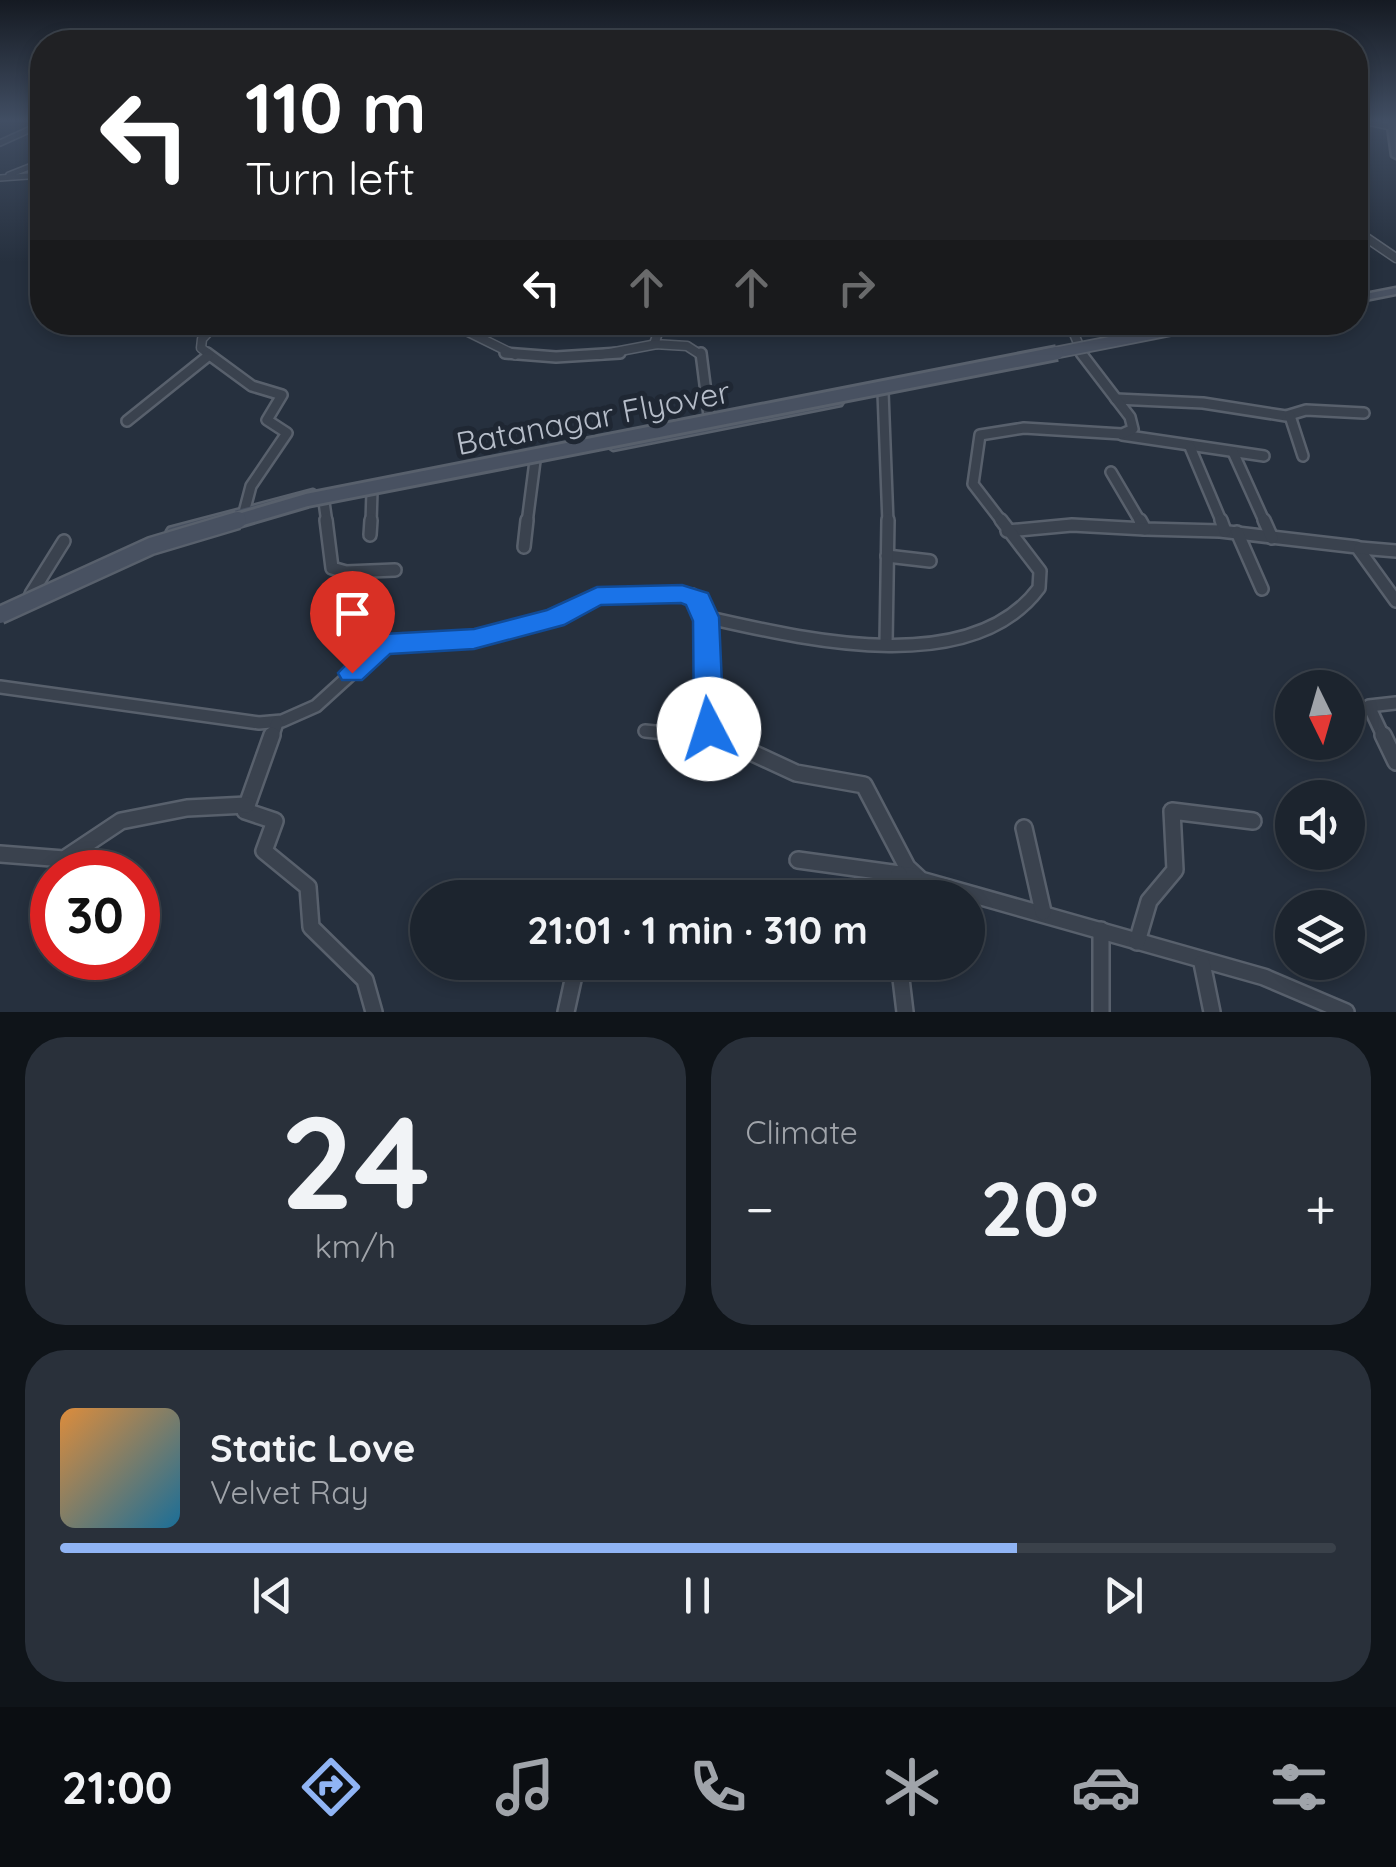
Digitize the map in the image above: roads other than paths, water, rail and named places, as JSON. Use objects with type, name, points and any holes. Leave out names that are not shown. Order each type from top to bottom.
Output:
[{"type":"street","points":[[4,177],[29,167]]},
{"type":"street","points":[[4,177],[30,176]]},
{"type":"street","points":[[1368,239],[1396,258]]},
{"type":"street","points":[[1368,292],[1396,287]]},
{"type":"street","points":[[207,335],[200,344],[208,356],[252,386],[282,395],[267,420],[288,433],[287,438],[251,486],[244,515]]},
{"type":"street","points":[[472,335],[506,353],[546,358],[638,350],[657,344],[700,350],[709,416]]},
{"type":"street","points":[[657,335],[657,344]]},
{"type":"street","points":[[1074,335],[1133,429],[1119,434]]},
{"type":"street","points":[[0,615],[244,515],[883,392],[1132,335]]},
{"type":"street","name":"Batanagar Flyover","points":[[0,615],[151,546],[261,511],[1147,335]]},
{"type":"street","points":[[0,615],[30,594],[130,548],[244,515],[709,416],[1154,335]]},
{"type":"street","points":[[128,420],[208,356]]},
{"type":"street","points":[[883,392],[886,644]]},
{"type":"street","points":[[1116,399],[1203,403],[1290,416],[1306,410],[1364,413]]},
{"type":"street","points":[[1290,416],[1304,456]]},
{"type":"street","points":[[0,688],[277,723],[307,715],[383,644],[474,639],[554,618],[588,600],[611,594],[692,596],[698,599],[700,612],[706,617],[886,644],[958,640],[1008,615],[1039,590],[1040,571],[974,484],[980,435],[1024,428],[1119,434],[1264,456]]},
{"type":"street","points":[[1190,447],[1262,589]]},
{"type":"street","points":[[1233,452],[1272,538]]},
{"type":"street","points":[[524,547],[535,461]]},
{"type":"street","points":[[1111,472],[1145,528]]},
{"type":"street","points":[[370,535],[372,491]]},
{"type":"street","points":[[324,502],[332,568],[346,572],[395,570]]},
{"type":"street","points":[[1007,531],[1072,526],[1231,532],[1396,551]]},
{"type":"street","points":[[30,594],[64,541]]},
{"type":"street","points":[[1360,548],[1396,601]]},
{"type":"street","points":[[887,556],[930,561]]},
{"type":"street","points":[[706,617],[707,710],[709,729],[717,738]]},
{"type":"street","points":[[1396,703],[1370,706],[1396,762]]},
{"type":"street","points":[[277,723],[245,811],[276,821],[264,851],[308,887],[311,927],[366,980],[374,1012]]},
{"type":"street","points":[[645,731],[717,738],[796,772],[864,785],[907,875],[905,880]]},
{"type":"street","points":[[0,854],[64,859],[121,821],[186,808],[247,805]]},
{"type":"street","points":[[1137,942],[1149,901],[1175,870],[1172,811],[1253,821]]},
{"type":"street","points":[[1024,828],[1043,912]]},
{"type":"street","points":[[798,860],[907,875],[1043,912],[1202,963],[1264,977],[1346,1012]]},
{"type":"street","points":[[1101,930],[1101,1012]]},
{"type":"street","points":[[1202,963],[1212,1012]]},
{"type":"street","points":[[566,1012],[573,980]]},
{"type":"street","points":[[901,980],[906,1012]]}]
